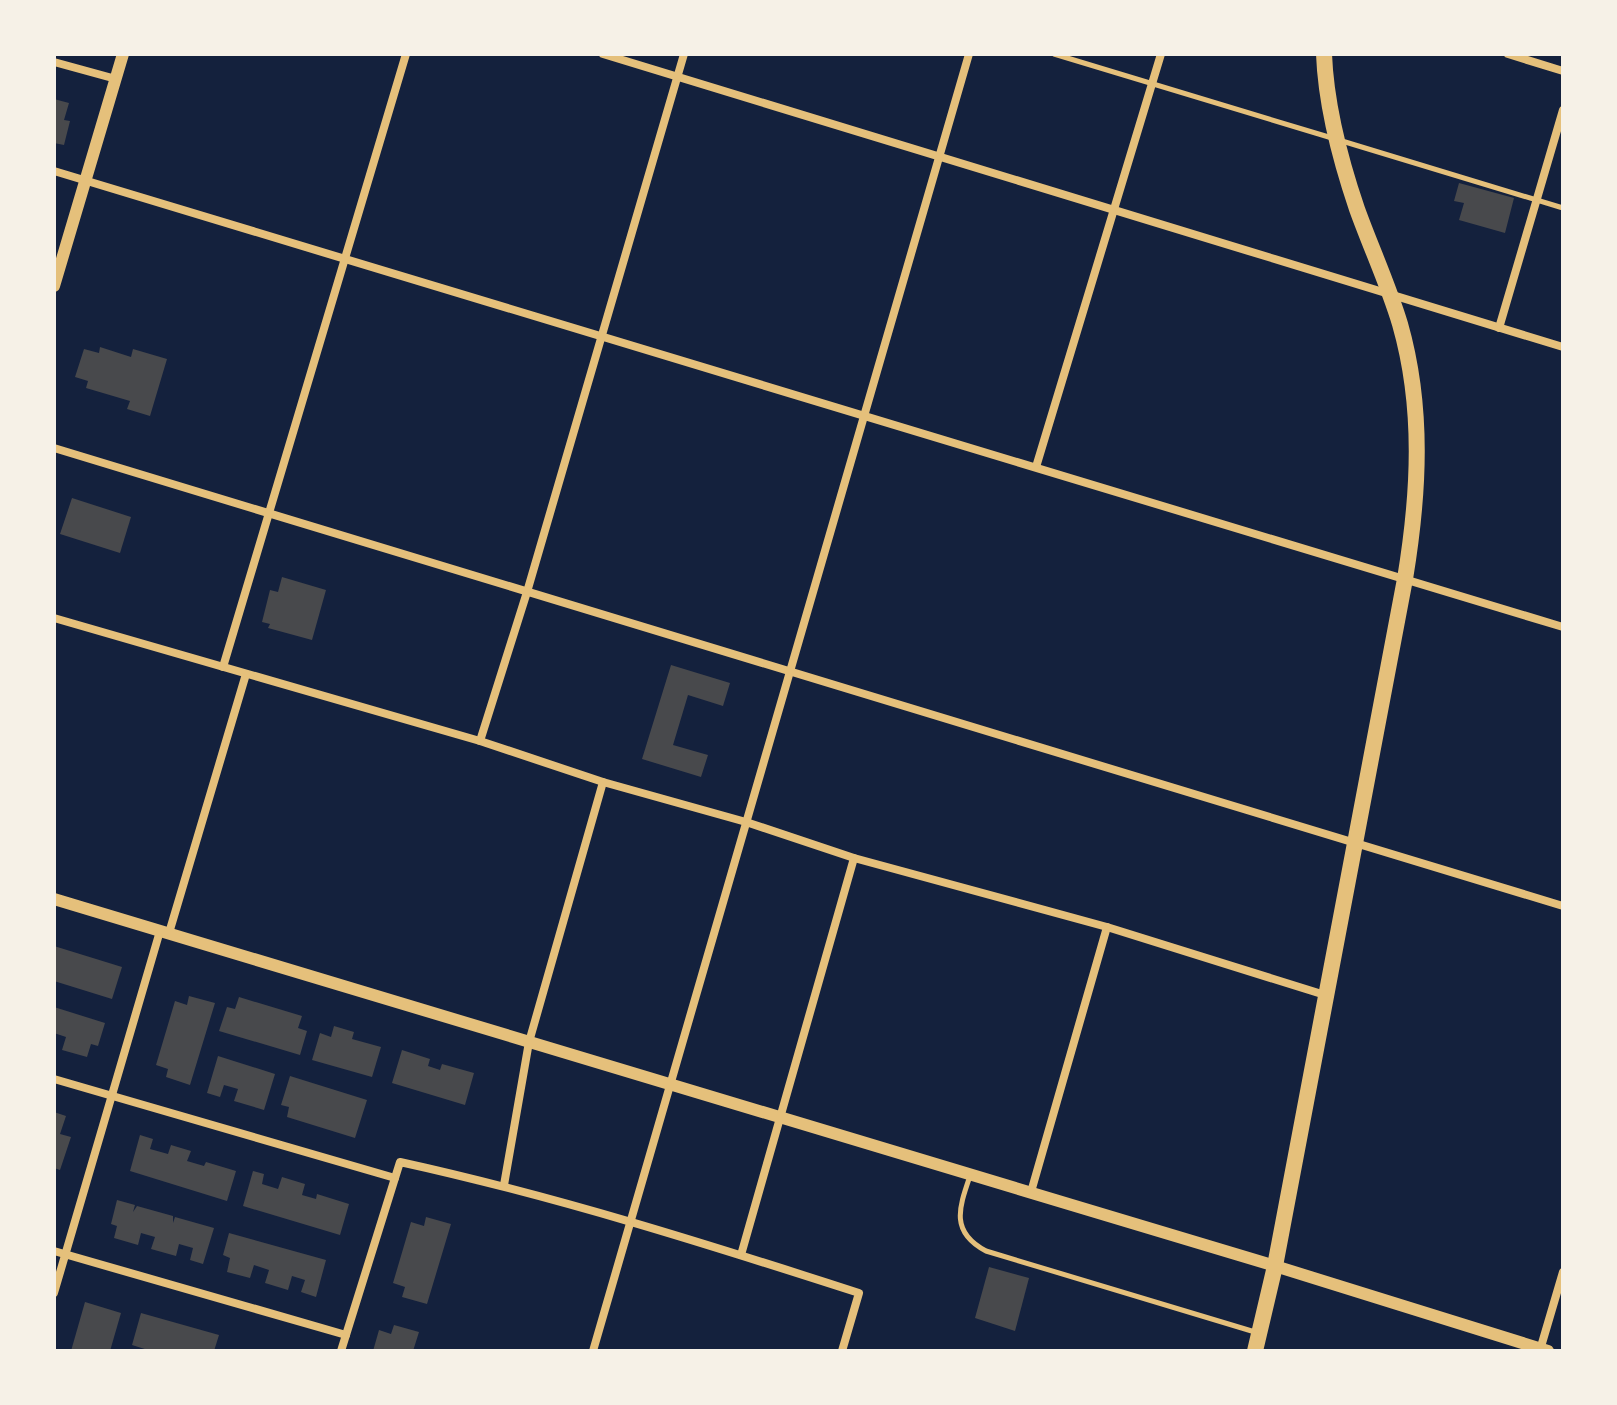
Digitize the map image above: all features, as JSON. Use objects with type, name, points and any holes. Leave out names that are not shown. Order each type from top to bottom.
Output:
[{"type":"main road","points":[[1255,1351],[1275,1266],[1405,579],[1417,494],[1417,442],[1410,368],[1390,296],[1358,211],[1336,140],[1329,110],[1324,54]]},
{"type":"street","points":[[54,286],[123,54]]},
{"type":"street","points":[[223,667],[406,54]]},
{"type":"street","points":[[603,54],[1563,347]]},
{"type":"street","points":[[480,741],[527,592],[684,54]]},
{"type":"street","points":[[593,1351],[969,54]]},
{"type":"street","points":[[1036,467],[1161,54]]},
{"type":"street","points":[[1508,54],[1563,71]]},
{"type":"street","points":[[54,62],[116,79]]},
{"type":"street","points":[[1499,328],[1563,110]]},
{"type":"street","points":[[54,171],[1563,627]]},
{"type":"street","points":[[54,448],[1563,906]]},
{"type":"street","points":[[54,618],[480,741],[603,782],[746,822],[854,858],[1107,927],[1325,995]]},
{"type":"street","points":[[54,1293],[112,1096],[246,674]]},
{"type":"street","points":[[504,1185],[529,1042],[603,782]]},
{"type":"street","points":[[741,1255],[854,858]]},
{"type":"street","points":[[54,899],[1031,1192],[1543,1350],[1563,1272]]},
{"type":"street","points":[[1031,1192],[1107,927]]},
{"type":"street","points":[[54,1079],[395,1178]]},
{"type":"street","points":[[341,1351],[400,1162],[504,1185],[859,1293],[842,1351]]},
{"type":"street","points":[[54,1251],[346,1335]]},
{"type":"lane","points":[[1054,54],[1563,208]]},
{"type":"lane","points":[[971,1174],[959,1213],[966,1236],[973,1245],[1260,1333]]},
{"type":"building","points":[[54,99],[69,103],[64,120],[70,121],[64,145],[54,143]]},
{"type":"building","points":[[1459,183],[1514,198],[1505,233],[1459,220],[1464,203],[1454,201]]},
{"type":"building","points":[[100,347],[131,357],[133,349],[167,359],[150,416],[127,409],[130,401],[86,388],[88,381],[75,377],[84,349],[99,353]]},
{"type":"building","points":[[72,498],[131,517],[120,553],[60,534]]},
{"type":"building","points":[[282,577],[326,590],[312,640],[268,628],[270,624],[262,622],[270,590],[278,592]]},
{"type":"building","points":[[671,665],[730,683],[723,706],[688,695],[673,745],[708,755],[701,777],[642,759]]},
{"type":"building","points":[[54,946],[122,967],[112,999],[54,981]]},
{"type":"building","points":[[189,996],[215,1003],[190,1085],[166,1077],[168,1069],[156,1065],[175,1001],[187,1005]]},
{"type":"building","points":[[239,997],[302,1016],[298,1028],[307,1031],[300,1055],[219,1031],[227,1007],[235,1009]]},
{"type":"building","points":[[54,1007],[105,1023],[98,1046],[91,1044],[87,1057],[62,1050],[66,1037],[54,1033]]},
{"type":"building","points":[[334,1026],[354,1032],[352,1039],[381,1047],[372,1077],[312,1060],[320,1033],[331,1037]]},
{"type":"building","points":[[402,1050],[430,1059],[428,1066],[440,1070],[442,1064],[474,1073],[465,1105],[392,1083]]},
{"type":"building","points":[[218,1056],[275,1074],[264,1110],[234,1101],[238,1089],[224,1085],[220,1097],[207,1093]]},
{"type":"building","points":[[290,1076],[367,1100],[355,1138],[287,1117],[289,1107],[281,1105]]},
{"type":"building","points":[[54,1112],[66,1116],[60,1134],[71,1137],[60,1170],[54,1168]]},
{"type":"building","points":[[140,1135],[153,1139],[150,1149],[168,1154],[171,1145],[191,1151],[187,1161],[204,1166],[206,1162],[236,1171],[227,1201],[130,1171]]},
{"type":"building","points":[[253,1171],[264,1174],[262,1184],[278,1189],[282,1177],[305,1184],[302,1195],[316,1199],[317,1194],[349,1204],[340,1235],[243,1206]]},
{"type":"building","points":[[117,1200],[135,1205],[133,1212],[137,1206],[173,1216],[173,1223],[175,1217],[214,1228],[203,1264],[190,1260],[193,1248],[179,1244],[176,1256],[151,1249],[155,1237],[141,1233],[138,1245],[114,1238],[117,1226],[111,1224]]},
{"type":"building","points":[[426,1217],[451,1224],[427,1304],[402,1297],[405,1287],[393,1283],[411,1222],[424,1226]]},
{"type":"building","points":[[229,1233],[326,1260],[316,1297],[301,1292],[305,1280],[292,1276],[288,1290],[265,1283],[269,1270],[254,1265],[250,1278],[227,1272],[230,1258],[223,1255]]},
{"type":"building","points":[[989,1267],[1029,1278],[1015,1331],[975,1318]]},
{"type":"building","points":[[85,1302],[121,1313],[110,1351],[71,1351]]},
{"type":"building","points":[[141,1313],[219,1335],[214,1351],[151,1351],[132,1345]]},
{"type":"building","points":[[394,1325],[419,1332],[413,1351],[373,1351],[379,1330],[391,1334]]}]
